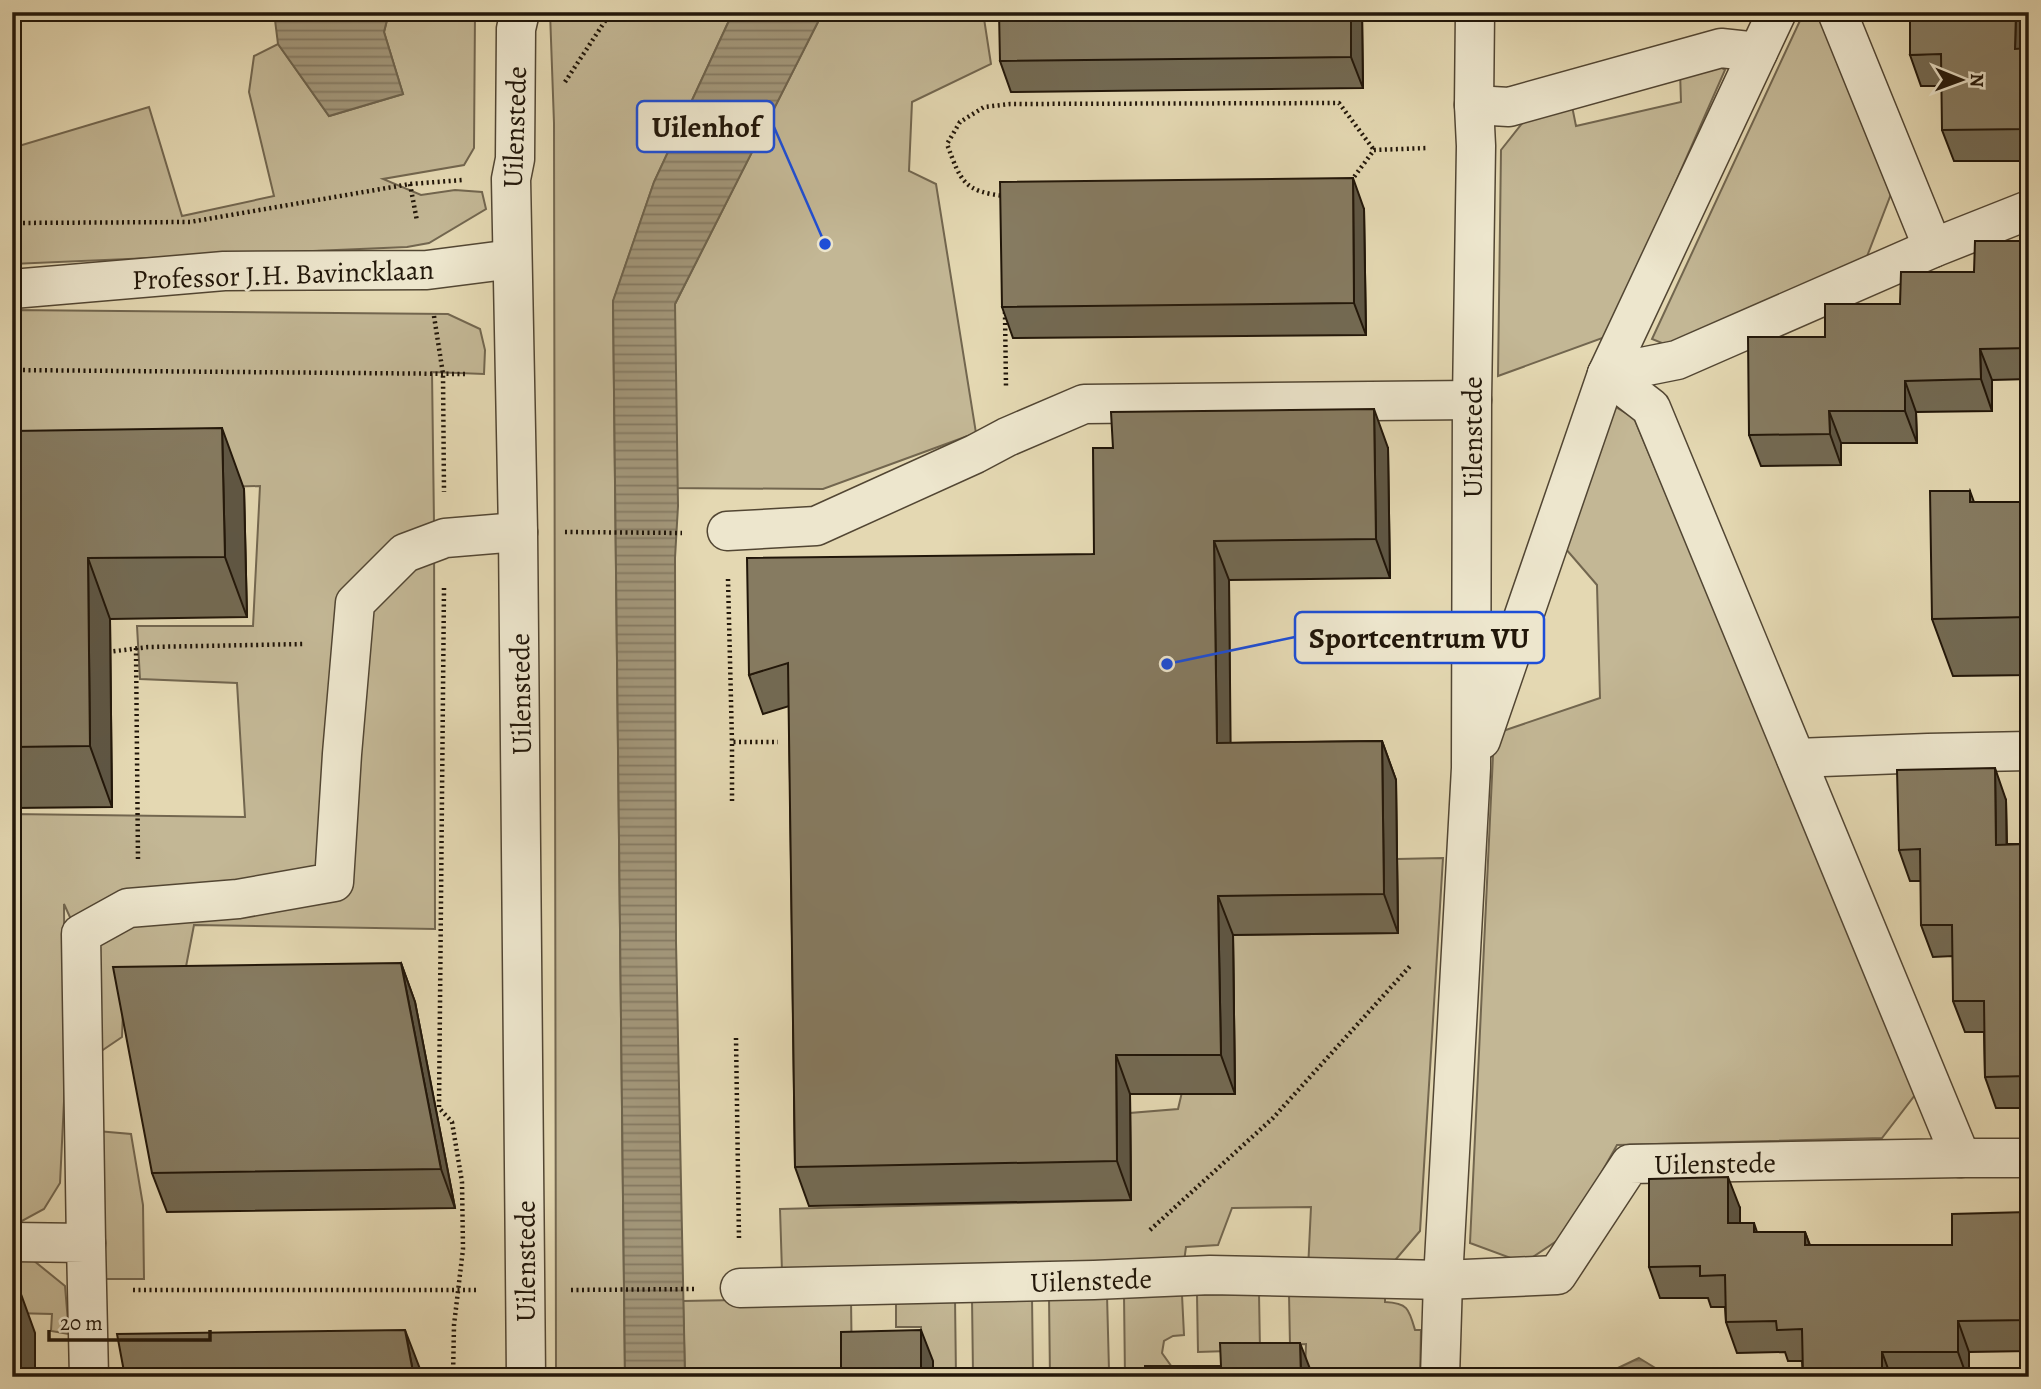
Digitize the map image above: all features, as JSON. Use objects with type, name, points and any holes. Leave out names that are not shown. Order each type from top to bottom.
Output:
[{"type":"street","name":"Uilenstede","points":[[520,12],[516,29],[515,159],[511,178],[518,532],[526,1377]]},
{"type":"street","name":"Uilenstede","points":[[1440,1377],[1471,768],[1475,12]]},
{"type":"street","name":"Uilenstede","points":[[1471,768],[1607,374],[1777,12]]},
{"type":"street","points":[[1837,12],[1933,248]]},
{"type":"street","points":[[1474,105],[1509,107],[1721,48],[1758,52]]},
{"type":"street","points":[[1607,374],[1677,359],[1933,248],[2029,210]]},
{"type":"street","name":"Professor J.H. Bavincklaan","points":[[12,289],[224,271],[427,270],[512,259]]},
{"type":"street","points":[[1607,374],[1651,408],[1961,1158]]},
{"type":"street","points":[[727,531],[816,526],[1084,404],[1472,400]]},
{"type":"street","points":[[89,1377],[81,934],[128,908],[238,899],[334,882],[355,603],[405,553],[445,538],[518,532]]},
{"type":"street","points":[[1796,758],[2029,751]]},
{"type":"street","name":"Uilenstede","points":[[740,1288],[1210,1275],[1443,1280],[1557,1275],[1630,1164],[2029,1158]]},
{"type":"street","points":[[12,1242],[86,1243]]},
{"type":"path","points":[[1017,196],[974,191],[958,173],[954,163],[947,144],[960,122],[984,107],[1024,104],[1339,103],[1374,150]]},
{"type":"path","points":[[1374,150],[1476,146]]},
{"type":"path","points":[[1347,186],[1374,150]]},
{"type":"path","points":[[12,223],[190,222],[410,184],[496,178],[515,159]]},
{"type":"path","points":[[410,184],[443,374],[445,538],[439,1108],[452,1122],[462,1182],[463,1248],[454,1325],[453,1377]]},
{"type":"path","points":[[1005,303],[1007,437]]},
{"type":"path","points":[[12,370],[514,375]]},
{"type":"path","points":[[591,531],[727,531],[732,801]]},
{"type":"path","points":[[96,653],[136,648],[352,643]]},
{"type":"path","points":[[136,648],[138,907]]},
{"type":"path","points":[[732,742],[778,742]]},
{"type":"path","points":[[1094,1280],[1273,1118],[1463,907]]},
{"type":"path","points":[[736,1038],[740,1288]]},
{"type":"path","points":[[87,1290],[458,1289],[525,1292]]},
{"type":"path","points":[[594,1289],[694,1289]]},
{"type":"shaded area","points":[[274,12],[389,12],[384,32],[403,94],[329,116],[278,44]]},
{"type":"shaded area","points":[[389,12],[475,12],[474,148],[464,165],[383,179],[421,195],[455,190],[482,192],[486,209],[429,243],[407,247],[12,264],[12,148],[149,107],[182,216],[274,196],[249,92],[254,56],[278,44],[329,116],[403,94],[384,32]]},
{"type":"shaded area","points":[[550,12],[733,12],[654,182],[613,302],[625,1377],[556,1377],[554,123]]},
{"type":"shaded area","points":[[733,12],[823,12],[675,304],[678,506],[675,558],[676,942],[685,1377],[625,1377],[613,301],[654,182]]},
{"type":"shaded area","points":[[823,12],[983,12],[991,64],[912,102],[909,171],[936,184],[976,433],[823,489],[665,488],[675,304]]},
{"type":"shaded area","points":[[1804,12],[1820,12],[1891,194],[1866,259],[1669,346],[1652,339]]},
{"type":"shaded area","points":[[1713,63],[1725,70],[1608,336],[1498,376],[1501,150],[1527,117],[1571,101],[1576,126],[1681,102],[1680,71]]},
{"type":"shaded area","points":[[12,310],[448,314],[480,329],[485,350],[484,374],[432,372],[435,929],[194,925],[184,977],[124,981],[122,1037],[91,1058],[99,981],[64,904],[65,1081],[60,1183],[44,1209],[22,1221],[12,1220],[12,814],[245,817],[237,683],[140,679],[137,626],[253,626],[260,486],[24,492],[12,641]]},
{"type":"shaded area","points":[[1614,406],[1634,418],[1918,1091],[1882,1138],[1617,1145],[1567,1234],[1524,1263],[1470,1243],[1494,734],[1600,698],[1597,585],[1565,548]]},
{"type":"shaded area","points":[[1443,858],[1420,1231],[1391,1265],[1308,1270],[1311,1207],[1232,1208],[1218,1245],[1186,1247],[1183,1269],[782,1272],[780,1209],[1131,1200],[1130,1113],[1178,1109],[1182,1092],[1235,1093],[1233,935],[1398,933],[1397,859]]},
{"type":"shaded area","points":[[97,1131],[131,1134],[143,1205],[144,1279],[98,1279]]},
{"type":"shaded area","points":[[28,1256],[65,1286],[69,1334],[51,1331],[52,1314],[12,1313],[12,1257]]},
{"type":"shaded area","points":[[1385,1293],[1385,1302],[1406,1308],[1415,1330],[1421,1330],[1420,1377],[1312,1377],[1311,1374],[1305,1373],[1306,1344],[1290,1345],[1289,1294]]},
{"type":"shaded area","points":[[1259,1294],[1260,1350],[1198,1352],[1197,1295]]},
{"type":"shaded area","points":[[1107,1295],[1109,1370],[1094,1377],[1050,1377],[1049,1297]]},
{"type":"shaded area","points":[[1124,1295],[1182,1295],[1184,1335],[1173,1336],[1164,1341],[1162,1353],[1179,1377],[1125,1377]]},
{"type":"shaded area","points":[[1032,1297],[1033,1373],[973,1374],[972,1298]]},
{"type":"shaded area","points":[[851,1298],[852,1377],[685,1377],[683,1301]]},
{"type":"shaded area","points":[[896,1298],[955,1298],[956,1377],[932,1377],[922,1362],[921,1327],[896,1327]]},
{"type":"shaded area","points":[[1639,1358],[1670,1377],[1599,1377]]},
{"type":"building","points":[[999,12],[1351,12],[1351,57],[1000,61]]},
{"type":"building","points":[[1910,12],[2016,12],[2015,49],[2029,48],[2029,129],[1942,130],[1941,54],[1910,55]]},
{"type":"building","points":[[1353,178],[1354,303],[1002,307],[1000,182]]},
{"type":"building","points":[[1975,241],[2029,241],[2029,348],[1980,349],[1981,379],[1905,381],[1905,411],[1829,411],[1830,434],[1749,435],[1748,337],[1825,337],[1825,304],[1900,304],[1901,272],[1974,272]]},
{"type":"building","points":[[1374,409],[1376,539],[1214,541],[1217,743],[1382,741],[1384,894],[1218,896],[1221,1055],[1116,1055],[1117,1161],[795,1167],[788,663],[749,675],[747,558],[1094,554],[1093,448],[1113,448],[1111,412]]},
{"type":"building","points":[[222,428],[225,557],[88,558],[90,746],[12,747],[12,431]]},
{"type":"building","points":[[1930,491],[1970,491],[1970,502],[2029,502],[2029,617],[1932,619]]},
{"type":"building","points":[[1995,768],[1996,845],[2028,844],[2029,1076],[1985,1077],[1984,1001],[1953,1001],[1952,925],[1921,925],[1920,849],[1899,850],[1897,770]]},
{"type":"building","points":[[401,963],[441,1169],[152,1173],[113,967]]},
{"type":"building","points":[[1728,1177],[1728,1223],[1754,1223],[1754,1232],[1805,1232],[1805,1245],[1952,1245],[1952,1214],[2028,1212],[2029,1191],[2029,1320],[1958,1321],[1958,1352],[1882,1352],[1882,1374],[1803,1375],[1802,1329],[1777,1330],[1776,1321],[1726,1322],[1725,1275],[1700,1276],[1700,1266],[1649,1267],[1649,1179]]},
{"type":"building","points":[[13,1272],[14,1377],[12,1377]]},
{"type":"building","points":[[405,1330],[414,1377],[125,1377],[117,1334]]},
{"type":"building","points":[[921,1330],[921,1376],[946,1377],[841,1377],[841,1332]]},
{"type":"building","points":[[1220,1343],[1300,1343],[1301,1377],[1145,1377],[1145,1366],[1221,1366]]},
{"type":"place","name":"Uilenhof","points":[[825,244]]},
{"type":"place","name":"Sportcentrum VU","points":[[1167,664]]}]
